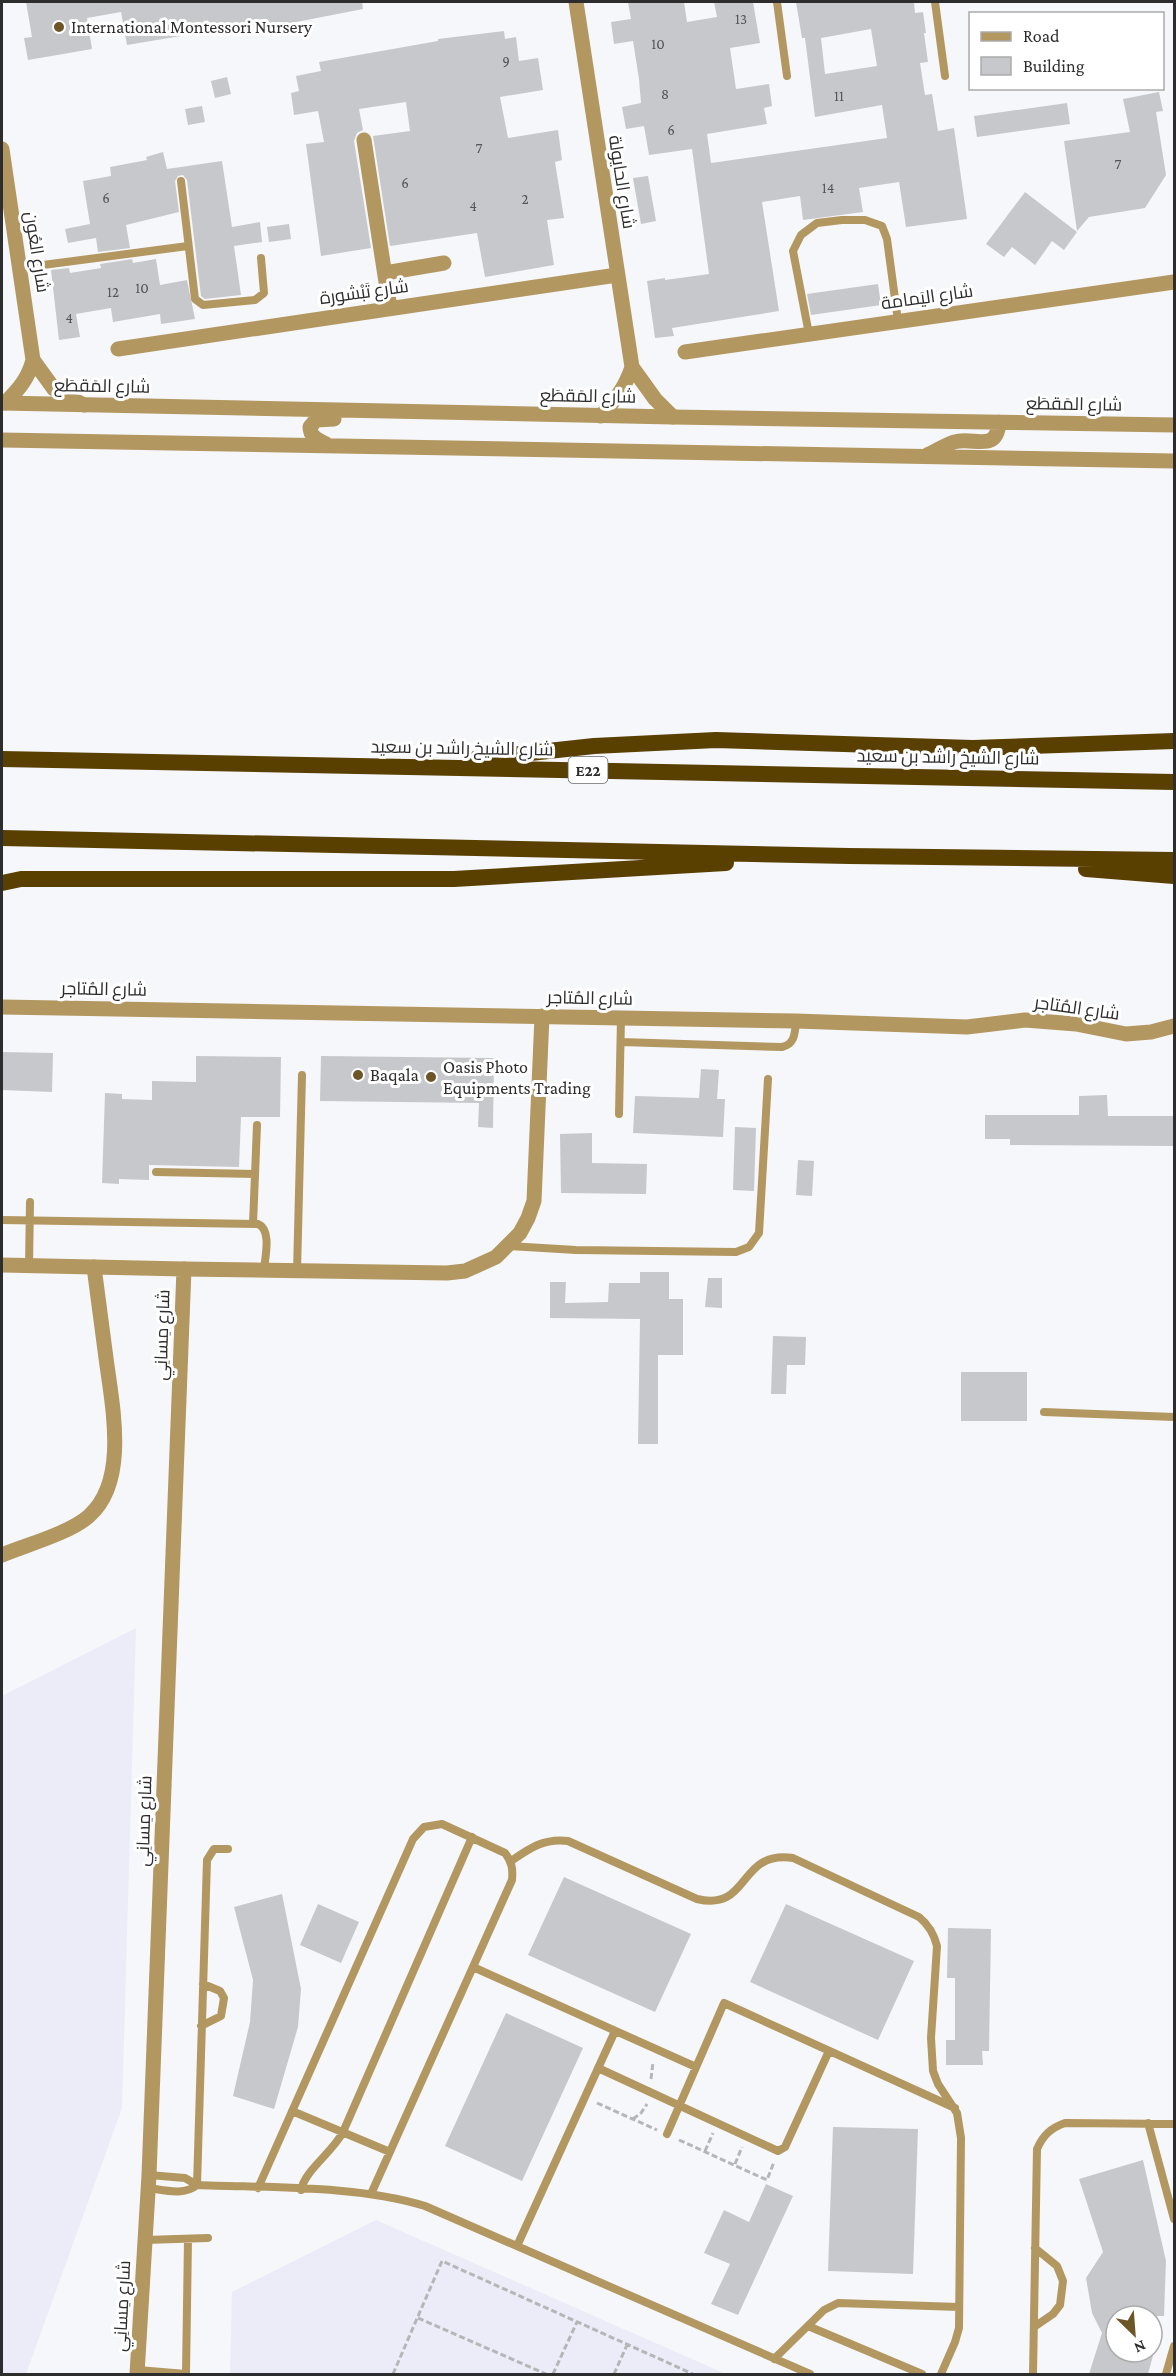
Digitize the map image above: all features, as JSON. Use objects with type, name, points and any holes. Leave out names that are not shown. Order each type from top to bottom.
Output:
[{"type":"highway","points":[[429,767],[539,751],[655,742],[716,740],[984,748],[1174,741]]},
{"type":"highway","name":"شارع الشيخ راشد بن سعيد","points":[[2,759],[1174,782]]},
{"type":"highway","points":[[2,838],[849,856],[1174,860]]},
{"type":"highway","points":[[2,883],[21,879],[454,879],[849,856]]},
{"type":"highway","points":[[909,856],[1174,876]]},
{"type":"street","name":"شارع الحايولة","points":[[576,2],[632,368],[655,399],[673,417]]},
{"type":"street","points":[[364,140],[390,308]]},
{"type":"street","name":"شارع العُون","points":[[2,149],[33,360],[54,389],[84,405]]},
{"type":"street","points":[[385,273],[444,263]]},
{"type":"street","name":"شارع تَبْشورة","points":[[118,349],[617,274]]},
{"type":"street","name":"شارع اليَمامة","points":[[685,352],[1174,282]]},
{"type":"street","points":[[3,403],[21,387],[29,374],[33,360]]},
{"type":"street","points":[[601,416],[627,384],[632,368]]},
{"type":"street","name":"شارع المَقطَع","points":[[3,403],[1174,425]]},
{"type":"street","points":[[326,444],[314,438],[310,432],[310,427],[316,420],[492,422],[556,415]]},
{"type":"street","points":[[925,456],[956,441],[986,442],[994,439],[998,434],[999,422]]},
{"type":"street","points":[[2,440],[326,444],[1174,461]]},
{"type":"street","name":"شارع المُتاجر","points":[[2,1007],[796,1021],[967,1027],[1025,1020],[1076,1024],[1126,1034],[1144,1033],[1174,1026]]},
{"type":"street","points":[[2,1265],[447,1273],[481,1266],[509,1246],[520,1233],[534,1201],[542,1016]]},
{"type":"street","points":[[2,1555],[77,1525],[95,1511],[106,1494],[114,1456],[115,1421],[94,1268]]},
{"type":"street","name":"شارع مِسانِي","points":[[137,2372],[149,2182],[184,1269]]},
{"type":"lane","points":[[777,2],[787,76]]},
{"type":"lane","points":[[935,2],[945,76]]},
{"type":"lane","points":[[180,181],[195,299],[203,304],[255,300],[264,293],[261,258]]},
{"type":"lane","points":[[809,334],[793,251],[801,235],[817,223],[865,220],[882,226],[887,239],[898,321]]},
{"type":"lane","points":[[20,268],[189,246]]},
{"type":"lane","points":[[619,1114],[621,1018]]},
{"type":"lane","points":[[621,1042],[782,1047],[789,1045],[794,1038],[796,1021]]},
{"type":"lane","points":[[297,1271],[302,1075]]},
{"type":"lane","points":[[509,1246],[576,1250],[736,1252],[750,1247],[759,1233],[768,1079]]},
{"type":"lane","points":[[253,1224],[257,1125]]},
{"type":"lane","points":[[156,1172],[255,1174]]},
{"type":"lane","points":[[29,1266],[30,1202]]},
{"type":"lane","points":[[2,1220],[261,1225],[266,1231],[264,1270]]},
{"type":"lane","points":[[1044,1412],[1174,1417]]},
{"type":"lane","points":[[258,2188],[418,1832],[434,1824],[442,1824],[505,1853],[511,1861],[512,1881],[371,2194]]},
{"type":"lane","points":[[301,2190],[306,2176],[332,2150],[343,2132],[472,1837]]},
{"type":"lane","points":[[511,1861],[535,1845],[547,1841],[568,1841],[697,1899],[712,1901],[737,1891],[754,1867],[762,1861],[783,1857],[793,1858],[919,1917],[930,1928],[937,1946],[931,2038],[933,2071],[938,2084],[955,2108],[961,2138],[957,2335],[941,2374]]},
{"type":"lane","points":[[196,2185],[207,1860],[214,1850],[228,1849]]},
{"type":"lane","points":[[473,1967],[696,2067]]},
{"type":"lane","points":[[201,2026],[221,2016],[224,1998],[220,1991],[203,1984]]},
{"type":"lane","points":[[667,2134],[724,2003],[955,2108]]},
{"type":"lane","points":[[517,2246],[615,2031]]},
{"type":"lane","points":[[598,2068],[778,2151],[785,2147],[830,2051]]},
{"type":"lane","points":[[292,2111],[390,2152]]},
{"type":"lane","points":[[1033,2374],[1037,2150],[1047,2132],[1065,2123],[1174,2124]]},
{"type":"lane","points":[[1148,2123],[1174,2219]]},
{"type":"lane","points":[[149,2182],[186,2178],[196,2185],[371,2194],[405,2200],[425,2206],[810,2374]]},
{"type":"lane","points":[[149,2182],[182,2192],[196,2185]]},
{"type":"lane","points":[[145,2240],[208,2238]]},
{"type":"lane","points":[[137,2372],[186,2374],[188,2239]]},
{"type":"lane","points":[[1034,2327],[1053,2314],[1060,2306],[1063,2281],[1057,2266],[1035,2248]]},
{"type":"lane","points":[[774,2359],[824,2310],[838,2303],[959,2307]]},
{"type":"lane","points":[[808,2326],[922,2374]]},
{"type":"lane","points":[[1167,2374],[1174,2346]]},
{"type":"path","points":[[585,2098],[767,2180],[778,2151]]},
{"type":"path","points":[[705,2151],[717,2123]]},
{"type":"path","points":[[735,2164],[747,2137]]},
{"type":"path","points":[[393,2374],[442,2261],[693,2374]]},
{"type":"path","points":[[418,2318],[546,2374]]},
{"type":"path","points":[[553,2374],[577,2322]]},
{"type":"path","points":[[614,2374],[627,2345]]},
{"type":"shaded area","points":[[136,1628],[122,2108],[26,2374],[2,2374],[2,1696]]},
{"type":"shaded area","points":[[376,2220],[726,2374],[230,2374],[232,2292]]},
{"type":"building","points":[[26,2],[362,2],[363,9],[281,25],[280,22],[187,34],[127,45],[121,12],[87,18],[92,49],[28,60],[24,38],[32,37]]},
{"type":"building","points":[[628,2],[684,2],[687,22],[717,17],[714,2],[753,2],[760,43],[730,48],[736,89],[769,84],[772,106],[764,108],[767,124],[707,134],[711,163],[887,138],[882,105],[815,117],[805,38],[802,38],[796,2],[914,2],[915,13],[923,12],[926,33],[924,33],[928,62],[920,63],[925,95],[932,94],[938,131],[954,128],[967,219],[906,227],[899,182],[859,188],[863,212],[803,220],[800,196],[762,202],[779,311],[672,328],[674,336],[655,338],[647,281],[709,274],[692,149],[649,155],[644,126],[626,129],[622,107],[641,103],[639,79],[633,41],[614,44],[611,22],[631,19]],"holes":[[[871,29],[877,66],[825,74],[821,38]]]},
{"type":"building","points":[[504,31],[505,39],[516,37],[519,61],[538,58],[543,90],[500,97],[508,138],[558,130],[562,160],[555,162],[564,218],[547,220],[554,265],[485,277],[477,233],[390,246],[373,136],[410,131],[406,102],[359,109],[363,130],[357,133],[354,141],[371,248],[321,256],[306,144],[324,142],[318,111],[294,115],[291,93],[299,91],[296,76],[321,71],[319,62],[438,41],[438,39]]},
{"type":"building","points":[[227,77],[231,94],[215,98],[211,81]]},
{"type":"building","points":[[1159,92],[1163,111],[1156,112],[1166,175],[1145,208],[1089,217],[1077,231],[1064,141],[1130,132],[1123,99]]},
{"type":"building","points":[[1067,103],[1070,124],[977,137],[974,116]]},
{"type":"building","points":[[202,106],[205,122],[188,125],[185,109]]},
{"type":"building","points":[[163,152],[167,169],[222,161],[232,227],[260,222],[262,242],[234,246],[241,295],[205,299],[201,296],[187,180],[183,175],[178,176],[175,181],[179,212],[126,225],[130,248],[98,252],[96,238],[68,243],[65,229],[90,224],[83,181],[111,176],[110,167],[147,160],[146,157]]},
{"type":"building","points":[[648,176],[656,221],[641,224],[633,178]]},
{"type":"building","points":[[1025,192],[1077,232],[1064,250],[1052,241],[1035,265],[1012,247],[1004,257],[986,244]]},
{"type":"building","points":[[289,224],[291,239],[269,242],[267,227]]},
{"type":"building","points":[[132,259],[133,263],[156,259],[160,285],[187,280],[195,319],[161,324],[160,314],[113,322],[111,308],[76,314],[80,337],[59,340],[51,270],[69,268],[70,273],[101,268],[100,264]]},
{"type":"building","points":[[878,284],[881,305],[811,315],[807,294]]},
{"type":"building","points":[[2,1052],[53,1053],[52,1092],[2,1090]]},
{"type":"building","points":[[196,1056],[281,1057],[280,1117],[241,1117],[239,1167],[149,1165],[149,1180],[119,1179],[119,1184],[102,1183],[105,1093],[122,1094],[122,1099],[152,1100],[152,1081],[196,1082]]},
{"type":"building","points":[[321,1056],[494,1058],[493,1128],[478,1127],[479,1103],[320,1101]]},
{"type":"building","points":[[701,1069],[719,1070],[717,1099],[725,1099],[723,1137],[633,1133],[635,1096],[699,1098]]},
{"type":"building","points":[[1107,1095],[1108,1116],[1174,1116],[1174,1146],[1010,1145],[1010,1139],[985,1139],[985,1115],[1079,1115],[1079,1096]]},
{"type":"building","points":[[735,1127],[756,1128],[754,1191],[733,1190]]},
{"type":"building","points":[[592,1133],[592,1163],[647,1164],[646,1194],[561,1193],[560,1134]]},
{"type":"building","points":[[798,1160],[814,1161],[812,1196],[796,1195]]},
{"type":"building","points":[[640,1272],[669,1272],[669,1299],[683,1299],[683,1355],[658,1355],[658,1444],[638,1444],[640,1319],[550,1318],[550,1282],[566,1282],[565,1303],[608,1302],[609,1283],[640,1283]]},
{"type":"building","points":[[708,1278],[722,1278],[722,1308],[705,1307]]},
{"type":"building","points":[[773,1336],[806,1337],[805,1365],[787,1365],[786,1394],[771,1394]]},
{"type":"building","points":[[961,1372],[1027,1372],[1027,1421],[961,1421]]},
{"type":"building","points":[[564,1877],[691,1934],[655,2012],[528,1955]]},
{"type":"building","points":[[282,1894],[301,1989],[298,2027],[274,2109],[233,2096],[250,2022],[253,1980],[234,1907]]},
{"type":"building","points":[[318,1904],[359,1922],[341,1963],[300,1945]]},
{"type":"building","points":[[786,1904],[914,1961],[878,2040],[750,1982]]},
{"type":"building","points":[[948,1928],[991,1929],[989,2051],[982,2051],[983,2065],[946,2065],[946,2040],[955,2040],[955,1978],[947,1978]]},
{"type":"building","points":[[506,2013],[583,2048],[522,2181],[445,2146]]},
{"type":"building","points":[[833,2127],[918,2129],[913,2274],[828,2271]]},
{"type":"building","points":[[1143,2160],[1166,2261],[1164,2316],[1164,2304],[1104,2304],[1104,2364],[1151,2364],[1148,2374],[1089,2374],[1102,2333],[1092,2313],[1086,2278],[1103,2252],[1079,2179]]},
{"type":"building","points":[[766,2184],[793,2196],[738,2315],[711,2304],[730,2264],[704,2253],[724,2210],[749,2222]]},
{"type":"place","name":"International Montessori Nursery","points":[[59,27]]},
{"type":"place","name":"Baqala","points":[[358,1075]]},
{"type":"place","name":"Oasis Photo Equipments Trading","points":[[431,1077]]}]
